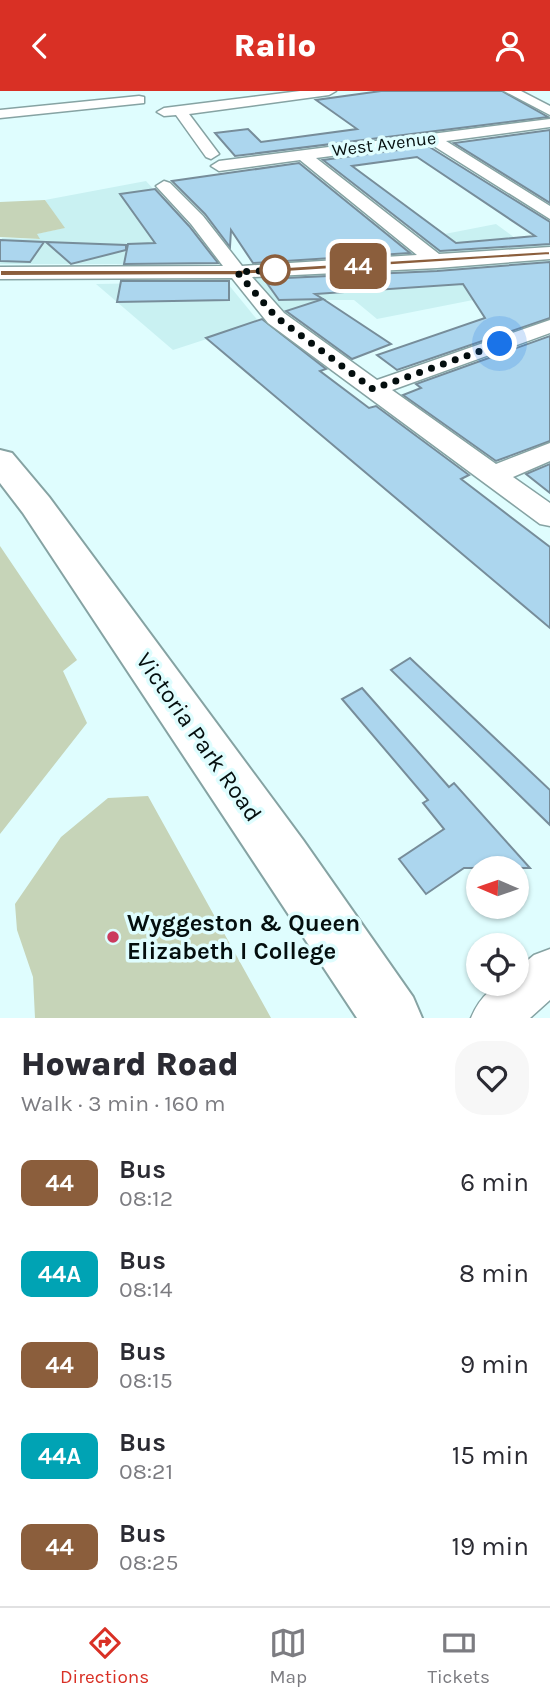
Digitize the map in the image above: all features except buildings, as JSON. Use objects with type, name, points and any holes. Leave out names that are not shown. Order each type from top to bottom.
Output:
[{"type":"main road","name":"Victoria Park Road","points":[[0,460],[83,571],[284,858],[392,1018]]},
{"type":"street","points":[[0,114],[137,95],[146,108],[160,112],[180,111],[329,91]]},
{"type":"street","points":[[511,91],[550,111]]},
{"type":"street","points":[[532,102],[550,100]]},
{"type":"street","name":"West Avenue","points":[[180,111],[215,160],[303,155],[550,123]]},
{"type":"street","points":[[431,138],[550,214]]},
{"type":"street","points":[[303,155],[437,262]]},
{"type":"street","points":[[164,186],[204,218],[237,272],[276,317],[550,517]]},
{"type":"street","points":[[0,273],[237,272],[437,262],[550,253]]},
{"type":"street","points":[[373,389],[550,326]]},
{"type":"street","points":[[494,475],[550,451]]},
{"type":"street","points":[[494,1018],[550,971]]},
{"type":"shaded area","points":[[146,181],[221,264],[0,264],[2,238],[39,239],[36,234],[64,228],[45,200]]},
{"type":"shaded area","points":[[496,224],[515,238],[550,235],[550,293],[478,299],[377,319],[354,300],[326,300],[281,315],[243,266],[276,264],[270,245],[355,244],[419,239]]},
{"type":"shaded area","points":[[96,284],[228,284],[259,322],[173,350]]},
{"type":"green space","points":[[45,200],[65,228],[37,234],[40,239],[0,237],[0,202]]},
{"type":"green space","points":[[0,546],[77,660],[63,671],[87,723],[0,834]]},
{"type":"green space","name":"Wyggeston & Queen Elizabeth I College","points":[[148,796],[271,1018],[35,1018],[33,977],[17,930],[15,904],[61,837],[108,798]]},
{"type":"bus line","name":"44","points":[[0,273],[237,272],[437,262],[550,253]]},
{"type":"place","name":"Wyggeston & Queen Elizabeth I College","points":[[113,937]]},
{"type":"route","points":[[275,270],[286,270],[237,272],[276,317],[373,389],[500,344]]}]
